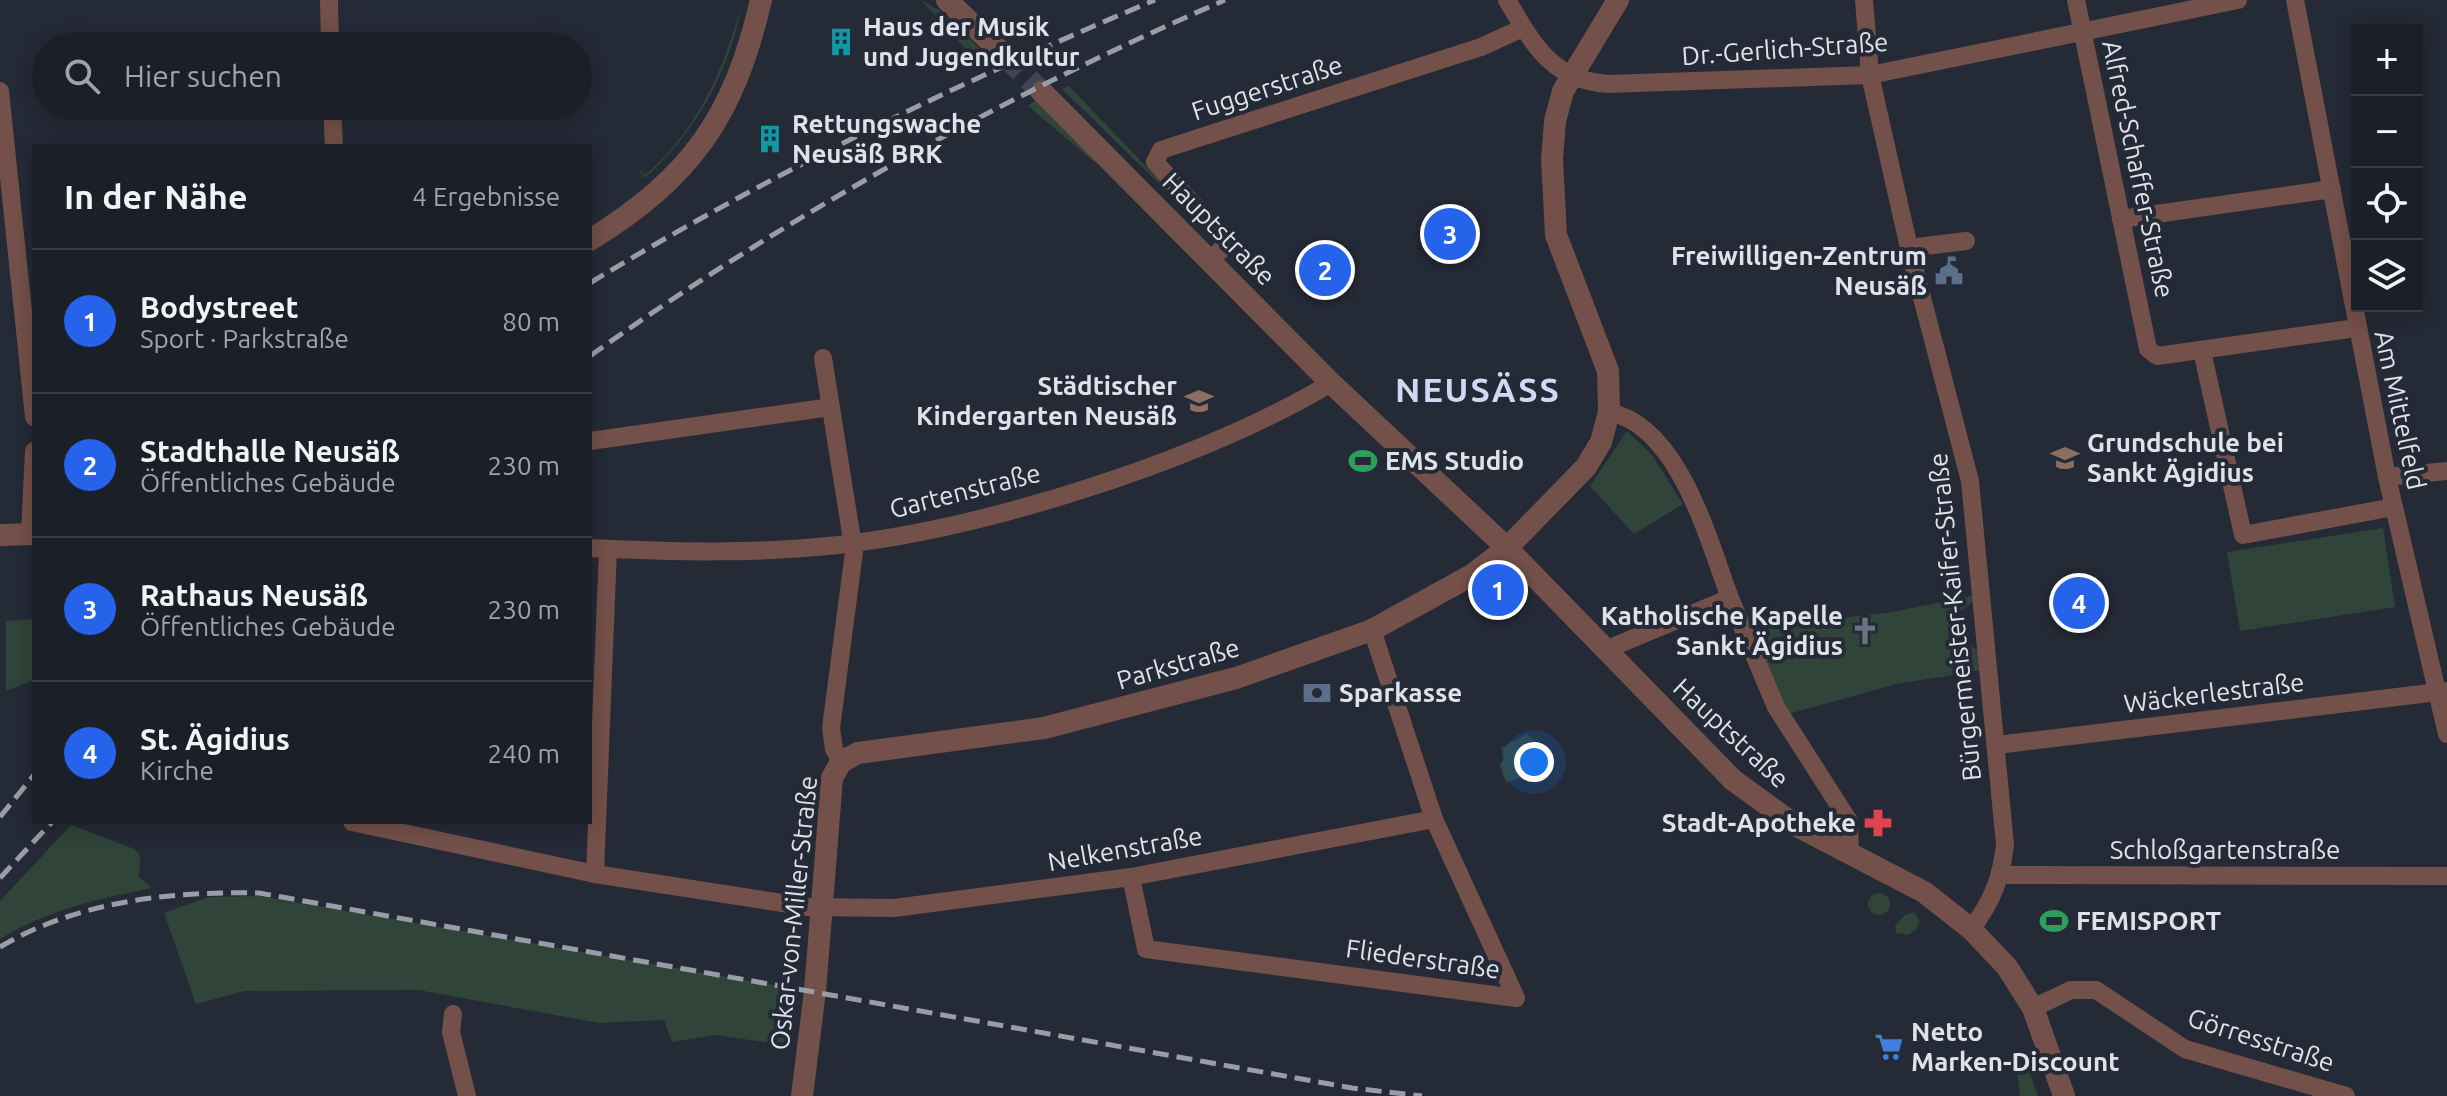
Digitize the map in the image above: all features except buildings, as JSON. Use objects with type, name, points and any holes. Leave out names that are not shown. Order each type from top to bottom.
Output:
[{"type":"street","points":[[329,0],[330,32]]},
{"type":"street","points":[[592,239],[647,200],[693,156],[723,110],[742,71],[761,0]]},
{"type":"street","points":[[947,0],[1005,56]]},
{"type":"street","points":[[1507,0],[1523,28],[1550,63],[1570,77]]},
{"type":"street","name":"Parkstraße","points":[[841,762],[867,750],[1001,736],[1163,700],[1236,678],[1372,630],[1472,575],[1507,548],[1586,467],[1601,442],[1609,412],[1608,371],[1561,257],[1554,222],[1555,121],[1570,77],[1618,0]]},
{"type":"street","name":"Bürgermeister-Kaifer-Straße","points":[[1864,0],[1870,75],[1909,248],[1970,481],[2005,845],[2002,875],[1990,904],[1971,929]]},
{"type":"street","name":"Alfred-Schaffer-Straße","points":[[2076,0],[2148,349],[2157,356],[2202,351]]},
{"type":"street","name":"Dr.-Gerlich-Straße","points":[[1570,77],[1608,84],[1870,75],[2238,0]]},
{"type":"street","name":"Am Mittelfeld","points":[[2295,0],[2387,477],[2442,691],[2447,734]]},
{"type":"street","name":"Fuggerstraße","points":[[1211,259],[1221,250],[1225,239],[1155,162],[1156,155],[1176,144],[1481,47],[1523,28]]},
{"type":"street","points":[[0,91],[32,398]]},
{"type":"street","name":"Hauptstraße","points":[[1042,92],[1331,383],[1507,548],[1700,748],[1752,796],[1795,825],[1924,892],[1971,929],[2007,967],[2033,1008],[2064,1096]]},
{"type":"street","points":[[333,120],[334,144]]},
{"type":"street","points":[[2121,219],[2332,189]]},
{"type":"street","points":[[1909,248],[1966,241]]},
{"type":"street","points":[[2357,328],[2202,351],[2243,535],[2394,507]]},
{"type":"street","name":"Oskar-von-Miller-Straße","points":[[802,1096],[815,991],[832,778],[841,762],[834,749],[831,728],[854,543],[823,358]]},
{"type":"street","name":"Gartenstraße","points":[[599,548],[723,551],[854,543],[964,521],[1082,488],[1221,436],[1331,383]]},
{"type":"street","points":[[592,441],[831,407]]},
{"type":"street","points":[[1609,412],[1642,424],[1690,490],[1702,514],[1730,598],[1776,707],[1849,821],[1850,854]]},
{"type":"street","points":[[2387,477],[2447,471]]},
{"type":"street","points":[[0,535],[32,534]]},
{"type":"street","points":[[595,874],[599,548]]},
{"type":"street","points":[[1605,650],[1730,598]]},
{"type":"street","name":"Fliederstraße","points":[[1131,877],[1146,949],[1516,998],[1434,819],[1372,630]]},
{"type":"street","name":"Wäckerlestraße","points":[[1997,745],[2442,691]]},
{"type":"street","name":"Nelkenstraße","points":[[361,824],[595,874],[821,906],[894,908],[1131,877],[1434,819]]},
{"type":"street","name":"Schloßgartenstraße","points":[[2002,875],[2447,876]]},
{"type":"street","name":"Görresstraße","points":[[2033,1008],[2071,990],[2096,990],[2185,1049],[2346,1096]]},
{"type":"street","points":[[453,1014],[451,1032],[467,1096]]},
{"type":"green space","points":[[921,0],[942,12],[988,57],[974,58]]},
{"type":"green space","points":[[742,4],[729,53],[708,99],[680,141],[645,178],[637,168],[645,175],[664,157],[707,97]]},
{"type":"green space","points":[[1069,86],[1209,232],[1062,89]]},
{"type":"green space","points":[[1037,99],[1099,161],[1093,161],[1028,106]]},
{"type":"green space","points":[[1627,431],[1652,455],[1683,504],[1634,534],[1590,486]]},
{"type":"green space","points":[[2383,528],[2395,607],[2240,631],[2227,552]]},
{"type":"green space","points":[[1982,594],[1961,611],[1954,623],[1965,644],[1988,654],[1989,669],[1897,684],[1781,716],[1743,630],[1892,612]]},
{"type":"green space","points":[[32,619],[32,681],[6,691],[6,621]]},
{"type":"green space","points":[[1527,734],[1549,755],[1551,766],[1506,783],[1499,764],[1504,760],[1501,748]]},
{"type":"green space","points":[[71,825],[134,849],[140,856],[139,877],[152,888],[55,913],[0,939],[0,901]]},
{"type":"green space","points":[[1879,893],[1887,896],[1890,904],[1887,912],[1879,915],[1871,912],[1868,904],[1871,896]]},
{"type":"green space","points":[[259,896],[798,989],[792,1046],[715,1035],[672,1042],[664,1020],[599,1023],[418,990],[245,991],[196,1004],[164,913],[208,897]]},
{"type":"green space","points":[[1914,912],[1920,921],[1916,930],[1908,935],[1896,933],[1895,926],[1905,915]]},
{"type":"green space","points":[[2026,1062],[2038,1096],[2020,1096],[2016,1063]]},
{"type":"tunnel","points":[[1005,56],[1042,92]]},
{"type":"railway","points":[[592,282],[727,204],[867,131],[1010,63],[1155,0]]},
{"type":"railway","points":[[592,355],[741,255],[898,162],[1060,77],[1225,0]]},
{"type":"railway","points":[[0,817],[32,777]]},
{"type":"railway","points":[[0,878],[50,824]]},
{"type":"railway","points":[[0,947],[61,919],[126,902],[192,894],[259,893],[1352,1088],[1422,1096]]},
{"type":"place","name":"Haus der Musik und Jugendkultur","points":[[841,42]]},
{"type":"place","name":"Rettungswache Neusäß BRK","points":[[770,139]]},
{"type":"place","name":"Rathaus Neusäß","points":[[1450,234]]},
{"type":"place","name":"Stadthalle Neusäß","points":[[1325,270]]},
{"type":"place","name":"Freiwilligen-Zentrum Neusäß","points":[[1949,271]]},
{"type":"place","name":"Städtischer Kindergarten Neusäß","points":[[1199,401]]},
{"type":"place","name":"Grundschule bei Sankt Ägidius","points":[[2065,458]]},
{"type":"place","name":"EMS Studio","points":[[1363,461]]},
{"type":"place","name":"Bodystreet","points":[[1498,590]]},
{"type":"place","name":"St. Ägidius","points":[[2079,603]]},
{"type":"place","name":"Katholische Kapelle Sankt Ägidius","points":[[1865,631]]},
{"type":"place","name":"Sparkasse","points":[[1317,693]]},
{"type":"place","name":"Stadt-Apotheke","points":[[1878,823]]},
{"type":"place","name":"FEMISPORT","points":[[2054,921]]},
{"type":"place","name":"Netto Marken-Discount","points":[[1889,1047]]},
{"type":"district","name":"NEUSÄSS","points":[[1478,390]]}]
